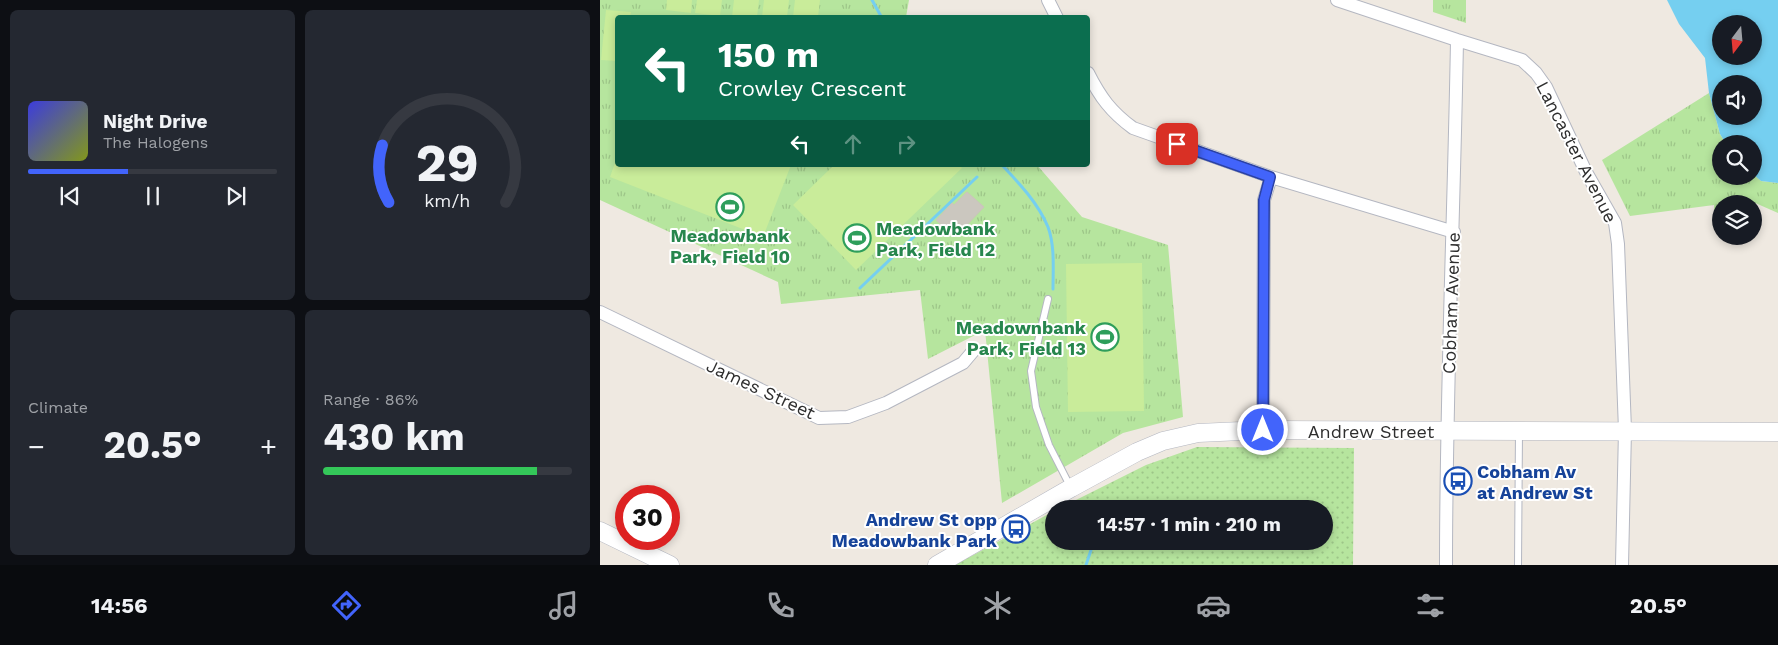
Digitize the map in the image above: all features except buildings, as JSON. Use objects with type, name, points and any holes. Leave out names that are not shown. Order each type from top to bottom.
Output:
[{"type":"main road","name":"Andrew Street","points":[[938,565],[1070,488],[1137,452],[1163,441],[1198,433],[1263,430],[1778,432]]},
{"type":"main road","points":[[600,531],[670,565]]},
{"type":"street","points":[[1048,0],[1056,15]]},
{"type":"street","name":"Lancaster Avenue","points":[[1337,0],[1522,60],[1536,73],[1546,87],[1586,172],[1615,223],[1618,244],[1624,430],[1622,565]]},
{"type":"street","name":"Cobham Avenue","points":[[1446,565],[1447,431],[1454,232],[1457,40]]},
{"type":"street","points":[[1090,77],[1100,97],[1117,116],[1133,128],[1270,177],[1454,232]]},
{"type":"street","points":[[1263,430],[1264,200],[1270,177]]},
{"type":"street","name":"James Street","points":[[600,312],[820,418],[848,417],[886,403],[963,363],[974,350]]},
{"type":"lane","points":[[1048,299],[1031,371],[1035,401],[1050,445],[1070,488]]},
{"type":"lane","points":[[1518,565],[1519,431]]},
{"type":"green space","points":[[600,0],[909,0],[906,15],[615,15],[615,167],[1039,167],[1082,217],[1168,245],[1183,417],[1123,433],[1002,503],[985,330],[928,359],[920,290],[781,304],[778,282],[600,200]]},
{"type":"green space","points":[[667,0],[692,0],[691,13],[666,10]]},
{"type":"green space","points":[[697,0],[722,0],[720,15],[695,13]]},
{"type":"green space","points":[[734,0],[759,0],[757,15],[732,15]]},
{"type":"green space","points":[[764,0],[789,0],[787,15],[762,15]]},
{"type":"green space","points":[[795,0],[820,0],[818,15],[793,15]]},
{"type":"green space","points":[[1433,0],[1466,0],[1466,23],[1433,12]]},
{"type":"green space","points":[[606,10],[631,12],[630,15],[615,15],[615,61],[601,60]]},
{"type":"green space","points":[[1709,93],[1712,104],[1712,125],[1718,125],[1721,135],[1712,135],[1712,185],[1762,185],[1762,181],[1778,183],[1778,213],[1762,206],[1762,195],[1712,195],[1712,205],[1630,216],[1602,160]]},
{"type":"green space","name":"Meadowbank Park, Field 10","points":[[615,163],[615,167],[790,167],[763,237],[610,177]]},
{"type":"green space","name":"Meadowbank Park, Field 12","points":[[832,167],[962,168],[856,270],[793,205]]},
{"type":"green space","name":"Meadownbank Park, Field 13","points":[[1142,263],[1144,411],[1068,412],[1066,264]]},
{"type":"green space","points":[[1197,447],[1354,448],[1353,565],[955,565],[1045,516],[1045,550],[1333,550],[1333,500],[1076,500],[1146,465]]},
{"type":"water","points":[[1667,0],[1778,0],[1778,183],[1762,181],[1762,135],[1721,135],[1718,125],[1762,125],[1762,75],[1712,75],[1712,104],[1705,58],[1679,24]]},
{"type":"waterway","points":[[872,0],[880,15]]},
{"type":"waterway","points":[[1004,167],[1034,202],[1048,227],[1053,250],[1053,289]]},
{"type":"waterway","points":[[860,288],[977,177]]},
{"type":"waterway","points":[[1086,565],[1091,550]]},
{"type":"place","name":"Meadowbank Park, Field 10","points":[[730,207]]},
{"type":"place","name":"Meadowbank Park, Field 12","points":[[857,238]]},
{"type":"place","name":"Meadownbank Park, Field 13","points":[[1105,337]]},
{"type":"place","name":"Cobham Av at Andrew St","points":[[1458,481]]},
{"type":"place","name":"Andrew St opp Meadowbank Park","points":[[1016,529]]},
{"type":"route","points":[[1177,144],[1270,177],[1264,200],[1263,430]]}]
